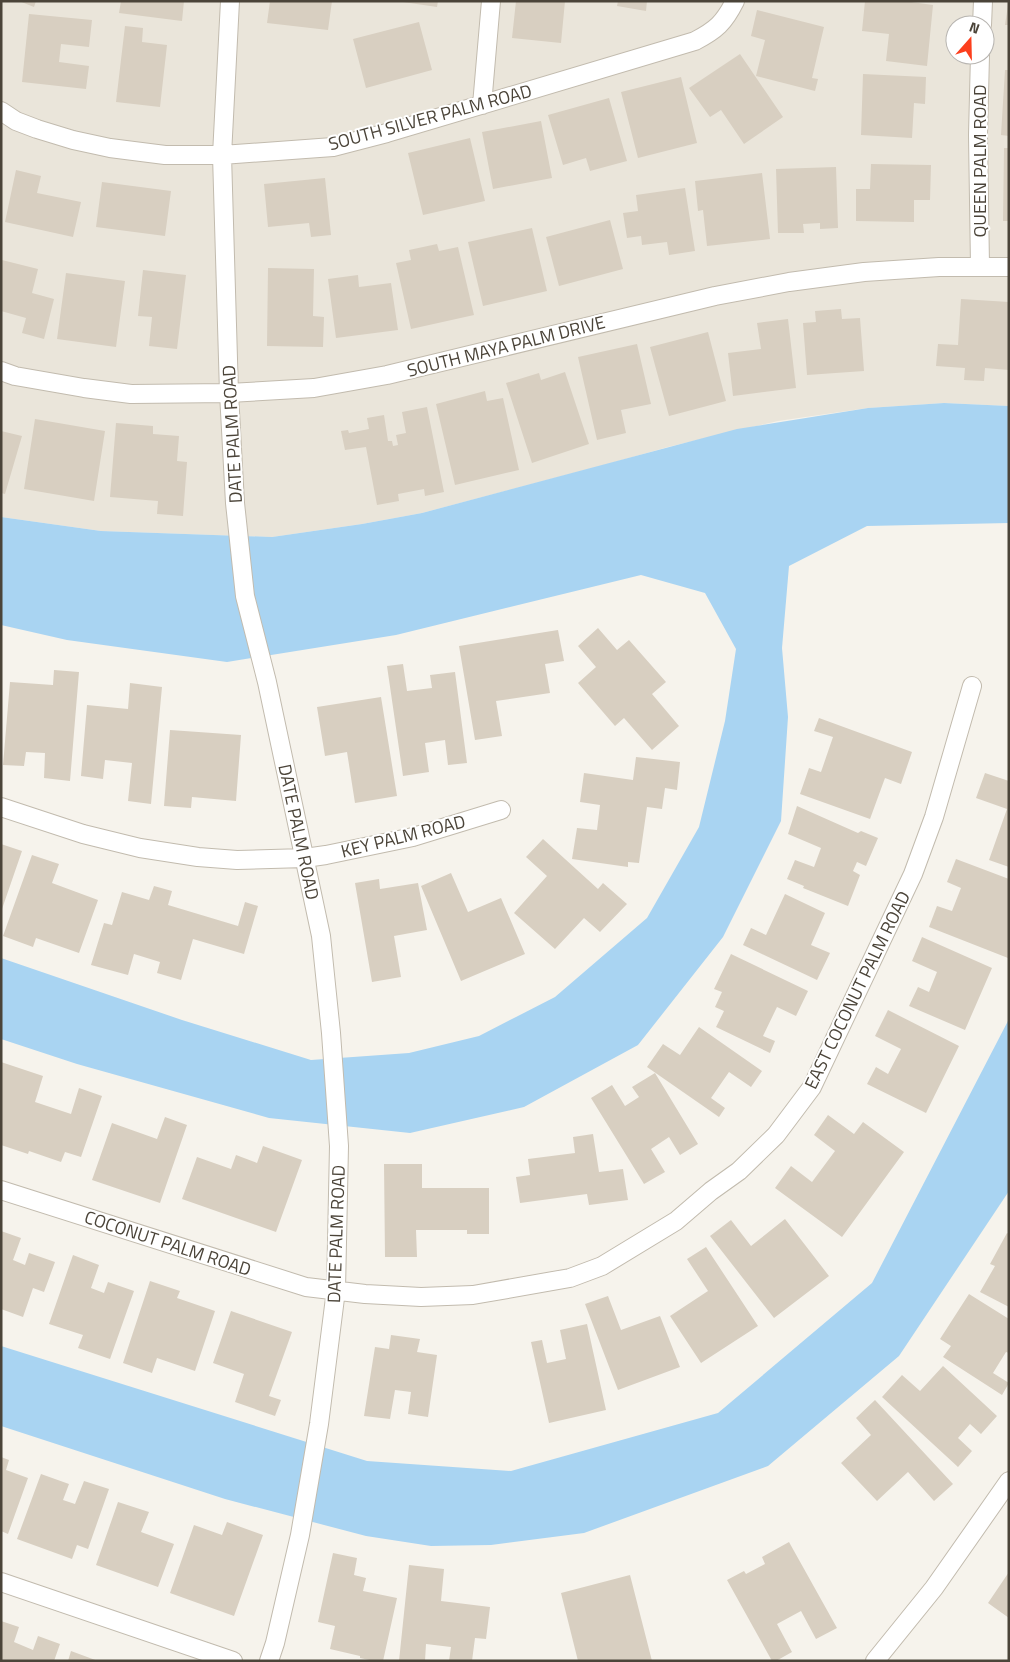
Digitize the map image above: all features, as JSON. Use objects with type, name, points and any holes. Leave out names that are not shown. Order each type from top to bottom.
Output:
[{"type":"street","name":"DATE PALM ROAD","points":[[230,1],[222,155],[229,393],[235,503],[245,596],[267,682],[321,936],[331,1033],[339,1146],[336,1290],[319,1424],[300,1535],[275,1643],[269,1661]]},
{"type":"street","points":[[482,105],[491,1]]},
{"type":"street","points":[[982,15],[983,1]]},
{"type":"street","name":"SOUTH SILVER PALM ROAD","points":[[1,111],[16,121],[73,140],[110,148],[165,156],[222,155],[333,147],[387,133],[694,41],[712,32],[726,18],[732,7]]},
{"type":"street","name":"QUEEN PALM ROAD","points":[[980,65],[978,135],[980,266]]},
{"type":"street","name":"SOUTH MAYA PALM DRIVE","points":[[1,371],[15,376],[131,394],[229,393],[314,388],[387,375],[715,296],[789,282],[864,272],[939,267],[1009,266]]},
{"type":"street","name":"EAST COCONUT PALM ROAD","points":[[336,1290],[365,1294],[421,1297],[474,1295],[570,1278],[602,1266],[676,1221],[738,1171],[776,1135],[812,1087],[882,943],[913,874],[934,817],[972,686]]},
{"type":"street","name":"KEY PALM ROAD","points":[[1,807],[83,834],[140,848],[198,857],[237,860],[305,858],[326,855],[413,838],[501,810]]},
{"type":"street","name":"COCONUT PALM ROAD","points":[[1,1190],[306,1287],[336,1290]]},
{"type":"street","points":[[875,1661],[934,1588],[1009,1481]]},
{"type":"street","points":[[1,1582],[233,1661]]},
{"type":"shaded area","points":[[1,1],[1009,1],[1009,406],[944,403],[868,408],[778,421],[668,447],[422,513],[272,537],[101,531],[1,517]]},
{"type":"water","points":[[944,403],[1009,406],[1009,523],[867,526],[789,566],[782,648],[788,717],[781,821],[723,937],[638,1045],[524,1107],[410,1133],[269,1118],[77,1064],[1,1039],[1,958],[182,1020],[311,1060],[409,1053],[479,1036],[555,997],[647,918],[699,827],[725,721],[736,649],[705,593],[641,575],[396,635],[227,662],[67,640],[1,625],[1,517],[101,531],[272,537],[422,513],[737,429],[868,408]]},
{"type":"water","points":[[1009,1019],[1009,1191],[899,1356],[768,1466],[584,1533],[491,1545],[431,1546],[366,1536],[225,1499],[1,1426],[1,1346],[367,1461],[511,1471],[718,1413],[872,1283]]},
{"type":"building","points":[[19,1],[36,1],[34,7]]},
{"type":"building","points":[[121,1],[184,1],[182,21],[119,13]]},
{"type":"building","points":[[270,1],[332,1],[328,30],[267,23]]},
{"type":"building","points":[[404,1],[438,1],[437,7]]},
{"type":"building","points":[[516,1],[565,1],[561,43],[512,38]]},
{"type":"building","points":[[618,1],[647,1],[646,11],[617,6]]},
{"type":"building","points":[[865,1],[904,1],[933,5],[927,66],[886,61],[889,34],[862,31]]},
{"type":"building","points":[[1008,5],[1009,25],[1005,25]]},
{"type":"building","points":[[757,10],[824,27],[812,78],[818,79],[815,91],[756,76],[765,40],[751,36]]},
{"type":"building","points":[[29,14],[92,20],[89,47],[61,44],[59,62],[89,66],[86,89],[22,82]]},
{"type":"building","points":[[419,22],[432,70],[366,88],[353,39]]},
{"type":"building","points":[[125,26],[143,28],[142,42],[167,45],[160,107],[116,102]]},
{"type":"building","points":[[740,54],[783,117],[744,144],[721,110],[710,117],[689,88]]},
{"type":"building","points":[[1005,70],[1009,70],[1009,136],[1001,135]]},
{"type":"building","points":[[863,74],[926,77],[925,104],[914,103],[912,138],[861,135]]},
{"type":"building","points":[[681,77],[697,143],[638,158],[621,92]]},
{"type":"building","points":[[609,98],[627,161],[590,171],[586,158],[563,165],[548,115]]},
{"type":"building","points":[[541,121],[552,178],[493,189],[482,132]]},
{"type":"building","points":[[470,138],[485,201],[423,215],[408,153]]},
{"type":"building","points":[[1004,148],[1009,148],[1009,221],[1003,221]]},
{"type":"building","points":[[871,164],[931,165],[930,200],[914,200],[914,222],[856,221],[856,189],[870,189]]},
{"type":"building","points":[[836,167],[838,228],[820,229],[820,223],[803,224],[804,233],[778,233],[776,169]]},
{"type":"building","points":[[16,170],[41,176],[37,193],[81,202],[73,237],[5,222]]},
{"type":"building","points":[[762,173],[770,239],[707,246],[703,210],[698,211],[695,181]]},
{"type":"building","points":[[325,178],[331,235],[311,237],[309,223],[268,227],[264,184]]},
{"type":"building","points":[[102,182],[171,191],[165,236],[96,227]]},
{"type":"building","points":[[685,188],[695,251],[669,255],[667,242],[642,245],[641,236],[627,238],[623,213],[638,211],[636,195]]},
{"type":"building","points":[[610,220],[623,269],[559,286],[546,237]]},
{"type":"building","points":[[532,228],[547,291],[483,306],[468,242]]},
{"type":"building","points":[[437,244],[439,251],[458,247],[474,315],[411,329],[396,263],[411,260],[409,250]]},
{"type":"building","points":[[2,260],[38,269],[32,293],[54,299],[44,339],[22,333],[26,318],[1,311]]},
{"type":"building","points":[[268,268],[314,269],[313,316],[324,317],[323,347],[267,346]]},
{"type":"building","points":[[143,270],[186,275],[177,349],[149,346],[152,317],[138,316]]},
{"type":"building","points":[[66,273],[125,281],[116,347],[57,339]]},
{"type":"building","points":[[358,275],[359,287],[391,283],[398,330],[336,338],[328,279]]},
{"type":"building","points":[[961,299],[1009,302],[1009,370],[985,368],[984,381],[964,380],[965,368],[936,366],[938,344],[958,345]]},
{"type":"building","points":[[841,309],[842,319],[860,318],[864,371],[807,375],[803,323],[816,322],[815,311]]},
{"type":"building","points":[[788,319],[796,388],[733,396],[728,353],[761,349],[757,323]]},
{"type":"building","points":[[708,332],[726,401],[669,416],[650,347]]},
{"type":"building","points":[[637,344],[651,404],[621,410],[626,433],[597,440],[578,357]]},
{"type":"building","points":[[565,372],[589,444],[532,463],[506,383],[539,373],[541,380]]},
{"type":"building","points":[[485,391],[487,401],[503,398],[519,470],[455,485],[436,404]]},
{"type":"building","points":[[427,407],[444,492],[425,496],[424,489],[398,494],[399,501],[377,505],[366,447],[345,450],[341,431],[348,430],[349,433],[369,429],[367,418],[384,415],[388,441],[392,441],[393,446],[398,445],[396,435],[406,433],[402,412]]},
{"type":"building","points":[[35,419],[105,431],[94,501],[24,489]]},
{"type":"building","points":[[116,423],[153,426],[153,434],[179,436],[177,461],[187,462],[183,516],[157,514],[158,501],[110,497]]},
{"type":"building","points":[[1,431],[22,436],[5,494],[1,493]]},
{"type":"building","points":[[598,628],[617,650],[629,640],[666,682],[652,694],[679,726],[652,750],[624,718],[615,726],[578,683],[596,667],[578,646]]},
{"type":"building","points":[[558,630],[564,661],[545,664],[550,693],[496,701],[502,736],[475,740],[459,646]]},
{"type":"building","points":[[403,664],[407,691],[432,688],[430,675],[455,672],[467,763],[448,765],[445,740],[425,743],[429,772],[403,776],[387,666]]},
{"type":"building","points":[[54,670],[79,672],[70,781],[44,778],[45,753],[26,752],[24,766],[3,765],[10,682],[53,685]]},
{"type":"building","points":[[130,683],[162,687],[151,804],[128,801],[132,763],[105,760],[103,779],[81,776],[87,705],[128,709]]},
{"type":"building","points":[[381,697],[397,796],[355,803],[347,752],[325,756],[317,707]]},
{"type":"building","points":[[819,718],[912,752],[901,784],[885,778],[870,819],[800,794],[809,768],[821,772],[833,737],[814,731]]},
{"type":"building","points":[[170,730],[241,735],[236,801],[192,797],[191,808],[164,806]]},
{"type":"building","points":[[636,757],[680,762],[677,790],[665,788],[662,809],[647,807],[639,863],[628,862],[628,867],[572,859],[577,828],[597,830],[600,805],[580,802],[584,773],[633,780]]},
{"type":"building","points":[[985,773],[1009,781],[1009,867],[989,860],[1007,809],[976,798]]},
{"type":"building","points":[[797,806],[858,833],[861,831],[878,838],[866,866],[857,862],[853,871],[860,875],[848,906],[803,888],[804,886],[787,879],[795,860],[814,867],[821,848],[788,834]]},
{"type":"building","points":[[543,839],[598,889],[603,883],[627,904],[600,932],[584,918],[555,949],[514,913],[547,876],[526,857]]},
{"type":"building","points":[[1,844],[22,851],[2,909],[1,909]]},
{"type":"building","points":[[32,855],[59,864],[52,883],[98,900],[79,953],[36,938],[33,947],[3,936]]},
{"type":"building","points":[[956,859],[1009,879],[1008,958],[929,927],[937,906],[952,911],[961,888],[947,882]]},
{"type":"building","points":[[451,873],[468,912],[501,898],[525,954],[461,981],[421,886]]},
{"type":"building","points":[[379,879],[380,889],[418,883],[427,930],[394,936],[401,977],[372,982],[355,883]]},
{"type":"building","points":[[154,886],[172,891],[168,905],[238,926],[245,902],[258,906],[244,954],[193,939],[181,980],[157,973],[160,962],[134,954],[128,975],[91,965],[104,923],[112,925],[122,892],[149,900]]},
{"type":"building","points":[[785,894],[825,913],[811,945],[830,953],[817,980],[743,945],[751,928],[766,935]]},
{"type":"building","points":[[922,937],[992,968],[965,1030],[909,1006],[918,987],[929,992],[937,972],[912,961]]},
{"type":"building","points":[[731,954],[808,991],[796,1016],[777,1007],[763,1036],[775,1041],[770,1053],[716,1027],[724,1011],[715,1007],[722,992],[714,989]]},
{"type":"building","points":[[888,1010],[959,1046],[926,1113],[867,1084],[876,1067],[888,1074],[901,1049],[875,1036]]},
{"type":"building","points":[[699,1027],[762,1071],[751,1087],[729,1072],[711,1098],[725,1108],[719,1117],[647,1067],[663,1044],[680,1055]]},
{"type":"building","points":[[1,1062],[43,1076],[35,1102],[71,1114],[79,1088],[102,1096],[81,1157],[65,1152],[61,1162],[29,1151],[28,1154],[1,1145]]},
{"type":"building","points":[[655,1073],[698,1144],[680,1155],[669,1137],[651,1149],[665,1172],[644,1184],[591,1098],[612,1085],[625,1106],[639,1097],[632,1087]]},
{"type":"building","points":[[828,1115],[854,1134],[863,1122],[904,1152],[842,1237],[775,1188],[791,1166],[812,1182],[835,1151],[814,1135]]},
{"type":"building","points":[[165,1117],[187,1125],[160,1203],[92,1180],[112,1123],[157,1139]]},
{"type":"building","points":[[593,1134],[599,1172],[623,1169],[628,1200],[589,1205],[587,1194],[520,1203],[516,1177],[530,1175],[528,1159],[575,1153],[573,1137]]},
{"type":"building","points":[[263,1146],[302,1160],[276,1232],[182,1199],[197,1157],[231,1169],[236,1155],[257,1163]]},
{"type":"building","points":[[384,1164],[422,1164],[422,1188],[489,1188],[489,1234],[467,1234],[467,1230],[416,1230],[417,1257],[385,1257]]},
{"type":"building","points":[[785,1219],[829,1276],[774,1318],[710,1236],[731,1220],[751,1246]]},
{"type":"building","points":[[1,1231],[21,1238],[13,1260],[25,1265],[29,1253],[55,1262],[44,1292],[33,1288],[23,1317],[1,1309]]},
{"type":"building","points":[[1007,1233],[1009,1234],[1009,1307],[980,1292],[995,1266],[990,1264]]},
{"type":"building","points":[[706,1247],[758,1326],[701,1363],[670,1316],[708,1291],[687,1259]]},
{"type":"building","points":[[73,1255],[99,1265],[91,1288],[104,1293],[108,1282],[134,1291],[110,1359],[78,1348],[83,1335],[49,1324]]},
{"type":"building","points":[[150,1281],[180,1291],[177,1298],[215,1311],[195,1371],[157,1358],[152,1373],[123,1363]]},
{"type":"building","points":[[969,1294],[1009,1319],[1009,1353],[1006,1352],[993,1373],[1009,1383],[1002,1395],[943,1357],[951,1346],[940,1339]]},
{"type":"building","points":[[608,1296],[621,1330],[660,1316],[680,1367],[618,1390],[585,1304]]},
{"type":"building","points":[[231,1311],[292,1332],[269,1396],[281,1400],[275,1416],[235,1402],[244,1374],[213,1363]]},
{"type":"building","points":[[587,1324],[606,1410],[549,1423],[531,1342],[542,1340],[547,1363],[566,1359],[560,1330]]},
{"type":"building","points":[[391,1335],[420,1339],[417,1352],[437,1355],[428,1417],[408,1414],[411,1392],[395,1390],[390,1419],[364,1416],[375,1347],[389,1349]]},
{"type":"building","points":[[943,1366],[997,1416],[981,1434],[970,1424],[958,1438],[972,1451],[958,1467],[882,1397],[902,1375],[920,1391]]},
{"type":"building","points":[[875,1400],[953,1484],[934,1501],[908,1472],[877,1501],[841,1463],[871,1435],[856,1418]]},
{"type":"building","points":[[1,1457],[9,1460],[6,1470],[28,1478],[8,1534],[1,1531]]},
{"type":"building","points":[[41,1474],[69,1484],[63,1500],[75,1504],[84,1481],[109,1489],[88,1549],[77,1545],[72,1559],[17,1539]]},
{"type":"building","points":[[118,1502],[149,1512],[141,1532],[174,1544],[158,1587],[96,1565]]},
{"type":"building","points":[[227,1522],[263,1535],[234,1616],[170,1593],[194,1525],[222,1535]]},
{"type":"building","points":[[789,1542],[837,1628],[816,1639],[801,1611],[777,1624],[792,1652],[776,1661],[772,1661],[727,1580],[744,1571],[746,1574],[765,1564],[762,1557]]},
{"type":"building","points":[[333,1553],[357,1558],[354,1575],[366,1578],[363,1591],[397,1598],[383,1661],[360,1658],[360,1656],[330,1649],[335,1626],[318,1622]]},
{"type":"building","points":[[409,1565],[444,1569],[441,1601],[490,1607],[486,1639],[475,1638],[472,1661],[449,1661],[451,1647],[426,1644],[425,1661],[399,1661]]},
{"type":"building","points":[[1009,1572],[1009,1618],[988,1603]]},
{"type":"building","points":[[630,1575],[652,1661],[578,1661],[561,1593]]},
{"type":"building","points":[[1,1621],[19,1627],[14,1642],[33,1650],[38,1636],[60,1644],[54,1661],[1,1661]]},
{"type":"building","points":[[71,1651],[98,1661],[68,1661]]}]
